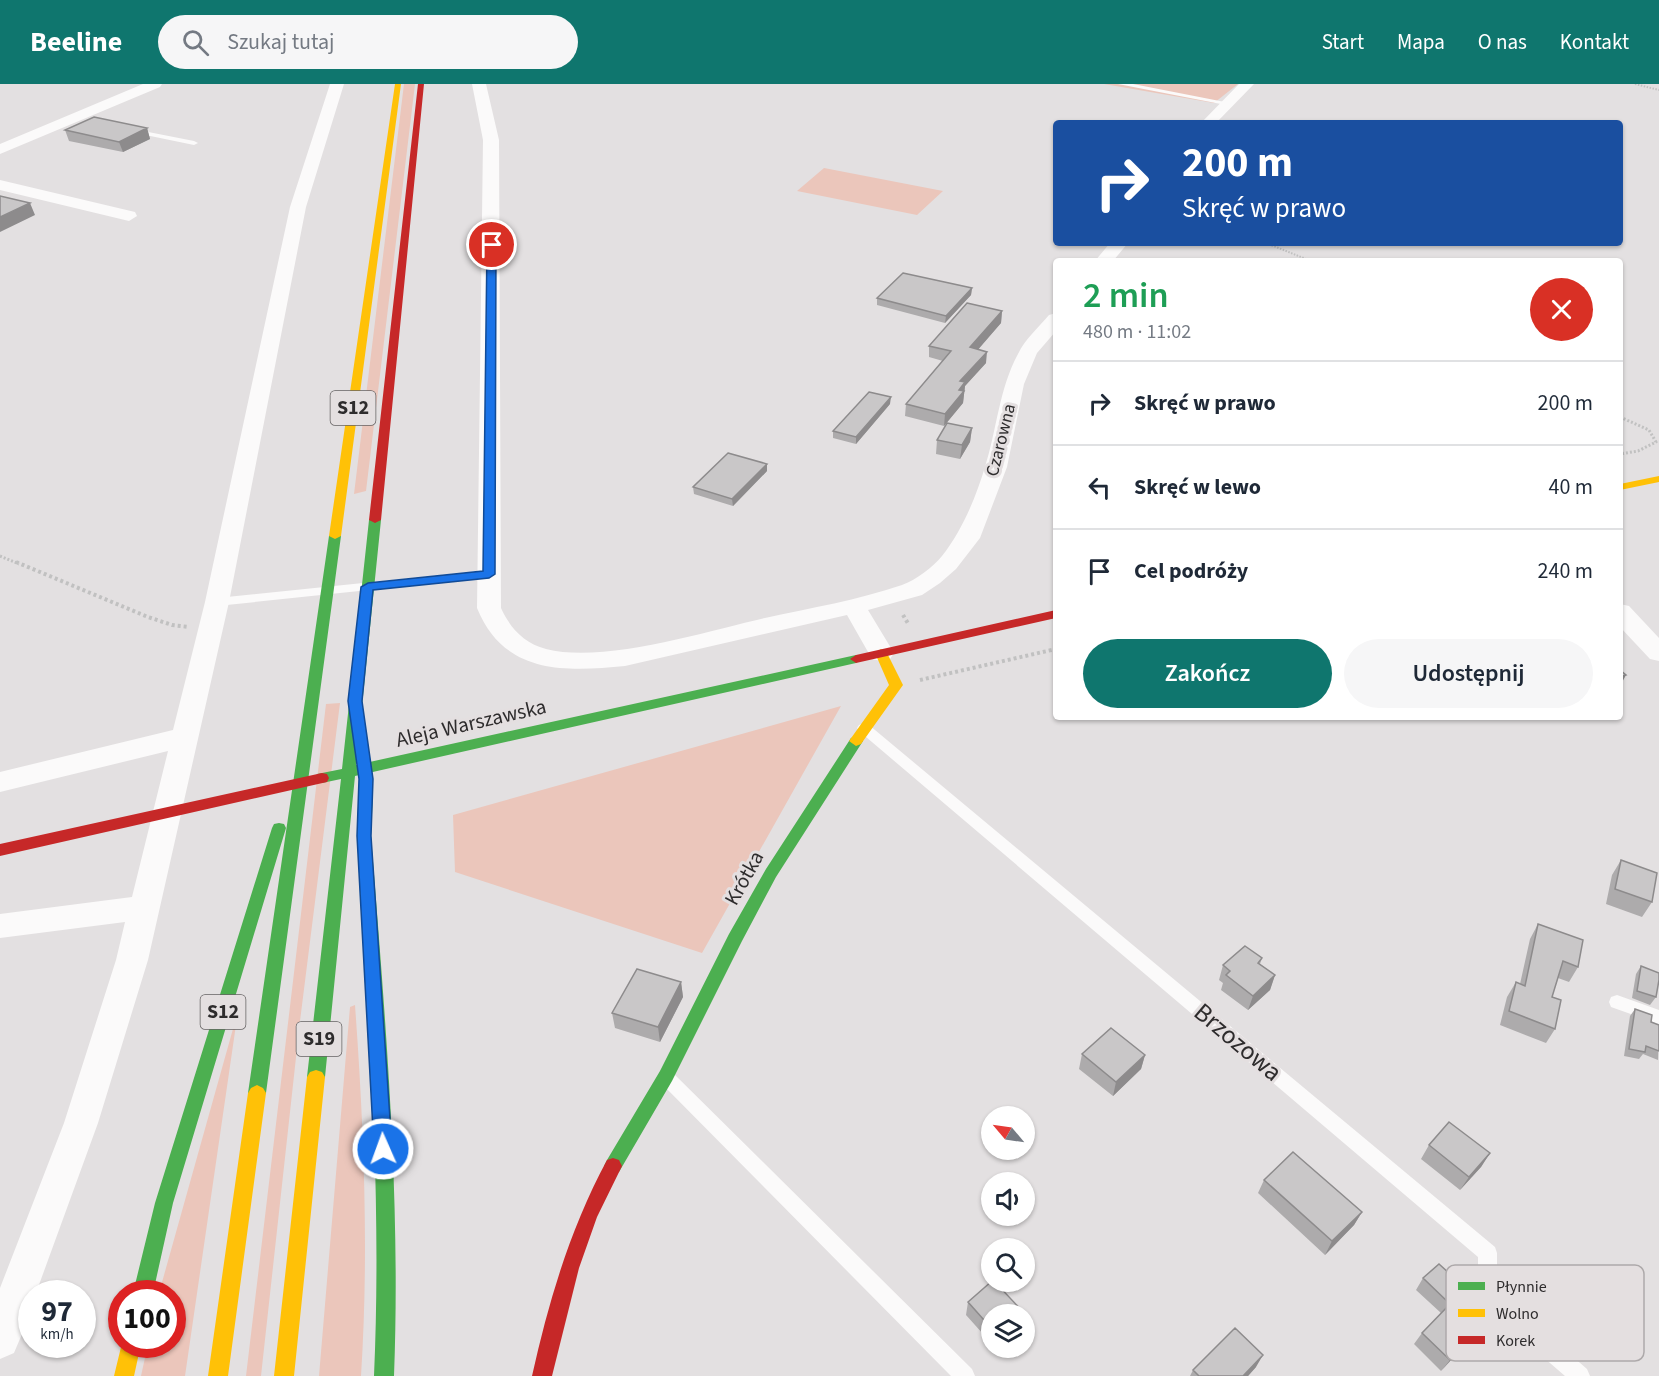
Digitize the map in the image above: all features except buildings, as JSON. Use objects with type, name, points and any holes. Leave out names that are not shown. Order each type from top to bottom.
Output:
[{"type":"main road","name":"S12","points":[[145,1280],[164,1203],[309,732],[399,84]]},
{"type":"main road","name":"S12","points":[[384,1376],[388,1309],[382,1104],[364,836],[366,779],[355,701],[421,84]]},
{"type":"main road","points":[[1623,486],[1659,478]]},
{"type":"main road","name":"Aleja Warszawska","points":[[0,850],[1053,615]]},
{"type":"main road","points":[[881,653],[896,685]]},
{"type":"main road","name":"Krótka","points":[[542,1376],[554,1319],[574,1252],[599,1191],[665,1077],[735,937],[787,845],[864,728],[896,685]]},
{"type":"main road","name":"S19","points":[[284,1376],[355,701]]},
{"type":"main road","name":"S19","points":[[218,1376],[309,732]]},
{"type":"main road","points":[[124,1376],[128,1358]]},
{"type":"street","points":[[0,149],[80,119],[155,84]]},
{"type":"street","points":[[0,1339],[99,1071],[132,960],[217,602],[298,207],[336,84]]},
{"type":"street","name":"Czarowna","points":[[479,84],[490,140],[492,266],[489,608],[498,629],[515,643],[536,654],[558,661],[625,657],[854,606],[913,590],[932,579],[948,564],[968,538],[996,467],[1014,384],[1028,352],[1053,323]]},
{"type":"street","points":[[1211,120],[1247,84]]},
{"type":"street","points":[[0,185],[129,216]]},
{"type":"street","points":[[1106,258],[1116,246]]},
{"type":"street","points":[[854,606],[881,653]]},
{"type":"street","points":[[1623,615],[1659,653]]},
{"type":"street","points":[[0,782],[185,737]]},
{"type":"street","points":[[0,926],[144,908]]},
{"type":"lane","points":[[1121,84],[1226,103]]},
{"type":"lane","points":[[118,127],[194,143]]},
{"type":"lane","points":[[217,602],[489,574]]},
{"type":"lane","name":"Brzozowa","points":[[864,728],[1488,1253],[1487,1265]]},
{"type":"lane","points":[[1617,1002],[1659,1017]]},
{"type":"lane","points":[[665,1077],[965,1376]]},
{"type":"lane","name":"Brzozowa","points":[[1562,1361],[1580,1376]]},
{"type":"path","points":[[1635,84],[1659,90]]},
{"type":"path","points":[[1274,246],[1304,258]]},
{"type":"path","points":[[1623,418],[1649,430],[1656,442],[1638,451],[1623,454]]},
{"type":"path","points":[[0,556],[148,617],[172,625],[211,629]]},
{"type":"path","points":[[896,685],[1053,650]]},
{"type":"shaded area","points":[[404,84],[415,84],[366,491],[354,494]]},
{"type":"shaded area","points":[[1104,84],[1238,84],[1214,103]]},
{"type":"shaded area","points":[[824,168],[943,191],[917,215],[797,191]]},
{"type":"shaded area","points":[[340,703],[300,1021],[261,1376],[246,1376],[326,704]]},
{"type":"shaded area","points":[[841,706],[702,953],[455,872],[453,815]]},
{"type":"shaded area","points":[[355,1005],[361,1098],[365,1237],[361,1376],[319,1376],[350,1007]]},
{"type":"shaded area","points":[[238,1011],[185,1376],[141,1376],[145,1358],[186,1358],[186,1280],[163,1280]]},
{"type":"traffic: fast","points":[[316,1077],[375,520]]},
{"type":"traffic: fast","points":[[257,1093],[335,536]]},
{"type":"traffic: fast","points":[[322,778],[856,659]]},
{"type":"traffic: fast","points":[[613,1166],[666,1076],[735,938],[771,873],[856,741]]},
{"type":"traffic: fast","points":[[366,792],[364,836],[379,1038],[386,1173],[387,1308],[384,1376]]},
{"type":"traffic: fast","points":[[146,1280],[164,1203],[279,828]]},
{"type":"traffic: slow","points":[[335,536],[398,84]]},
{"type":"traffic: slow","points":[[1623,486],[1659,479]]},
{"type":"traffic: slow","points":[[856,741],[896,685],[881,653]]},
{"type":"traffic: slow","points":[[284,1376],[316,1077]]},
{"type":"traffic: slow","points":[[218,1376],[257,1093]]},
{"type":"traffic: slow","points":[[124,1376],[128,1358]]},
{"type":"traffic: jam","points":[[375,520],[421,84]]},
{"type":"traffic: jam","points":[[856,659],[1053,615]]},
{"type":"traffic: jam","points":[[0,850],[322,778]]},
{"type":"traffic: jam","points":[[542,1376],[569,1268],[588,1216],[613,1166]]},
{"type":"route","points":[[383,1149],[364,836],[366,779],[355,701],[368,587],[489,574],[492,245]]}]
